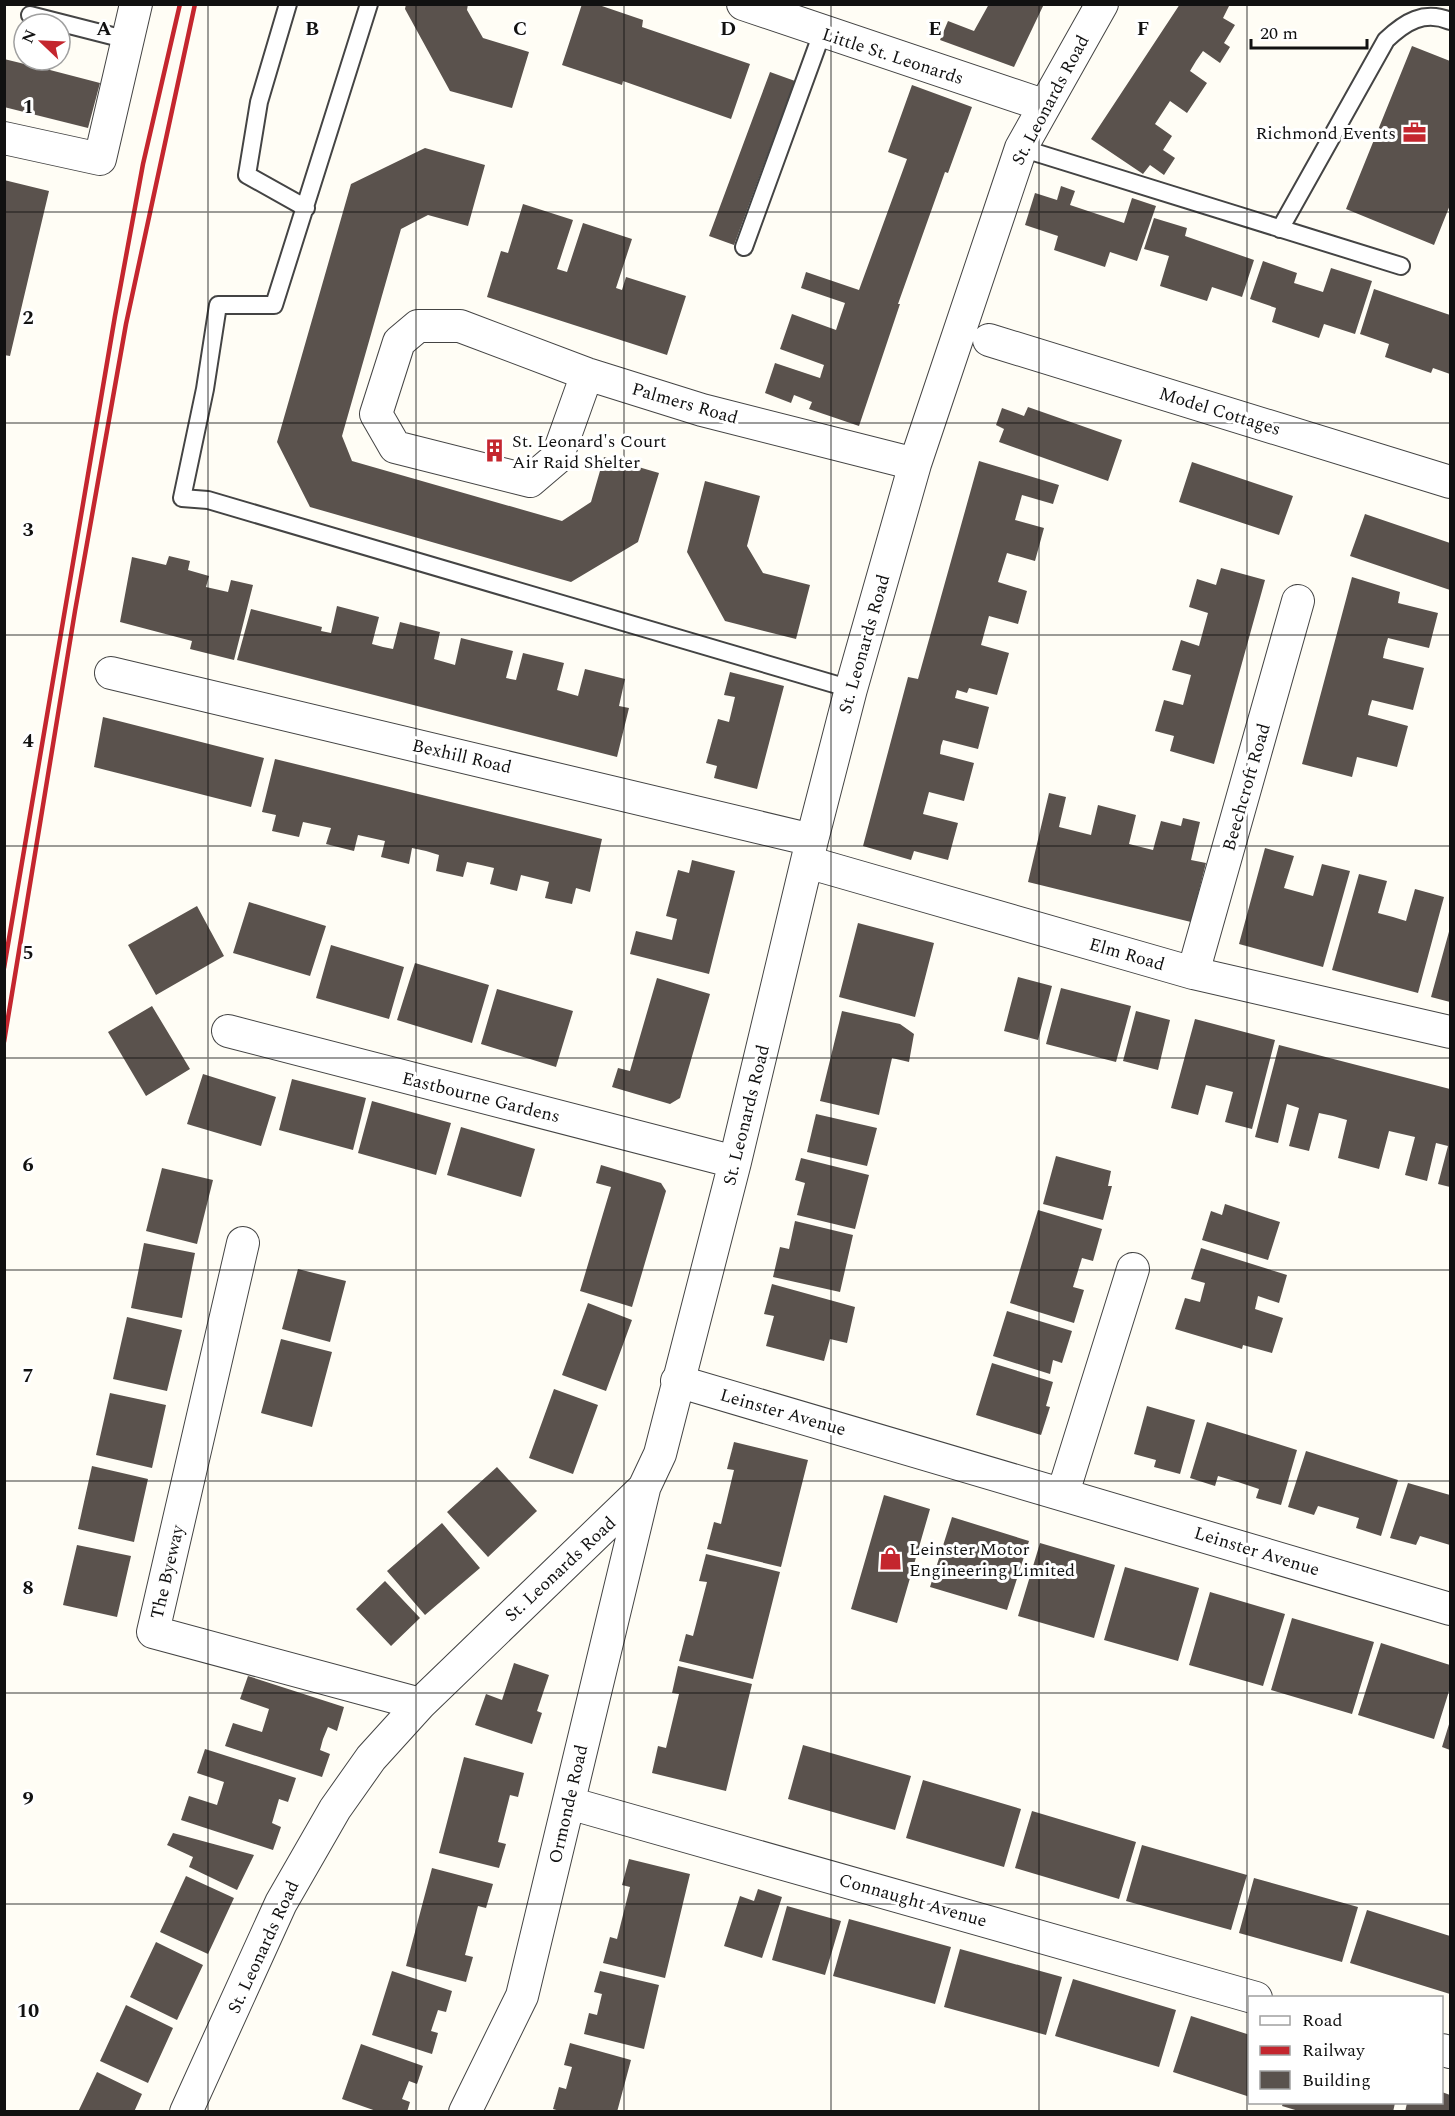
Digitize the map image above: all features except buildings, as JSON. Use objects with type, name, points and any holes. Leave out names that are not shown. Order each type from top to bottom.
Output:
[{"type":"street","points":[[5,138],[100,159],[136,4]]},
{"type":"street","name":"Little St. Leonards","points":[[743,4],[789,12],[822,33],[1044,105]]},
{"type":"street","name":"St. Leonards Road","points":[[186,2112],[281,1903],[347,1792],[371,1758],[420,1704],[644,1488],[660,1454],[735,1162],[809,851],[851,689],[915,464],[1021,148],[1102,4]]},
{"type":"street","name":"Palmers Road","points":[[587,374],[557,458],[530,481],[395,447],[376,414],[399,342],[418,326],[460,326],[587,374],[702,410],[915,464]]},
{"type":"street","name":"Model Cottages","points":[[989,340],[1450,482]]},
{"type":"street","name":"Beechcroft Road","points":[[1193,973],[1298,601]]},
{"type":"street","name":"Bexhill Road","points":[[111,673],[809,851]]},
{"type":"street","name":"Elm Road","points":[[809,851],[1193,973],[1450,1032]]},
{"type":"street","name":"Eastbourne Gardens","points":[[228,1031],[735,1162]]},
{"type":"street","name":"The Byeway","points":[[243,1243],[153,1632],[420,1704]]},
{"type":"street","points":[[1063,1493],[1133,1269]]},
{"type":"street","name":"Leinster Avenue","points":[[677,1381],[1450,1609]]},
{"type":"street","name":"Ormonde Road","points":[[465,2112],[522,1996],[644,1488]]},
{"type":"street","name":"Connaught Avenue","points":[[568,1803],[1250,1996]]},
{"type":"lane","points":[[288,4],[259,102],[247,175],[306,208]]},
{"type":"lane","points":[[369,4],[274,305],[218,305],[205,388],[182,498],[208,500],[851,689]]},
{"type":"lane","points":[[1280,230],[1386,39],[1405,23],[1419,17],[1441,17],[1450,21]]},
{"type":"lane","points":[[72,26],[128,40]]},
{"type":"lane","points":[[744,247],[822,33]]},
{"type":"lane","points":[[1021,148],[1401,266]]},
{"type":"railway","points":[[4,968],[115,316],[143,164],[180,4]]},
{"type":"railway","points":[[4,1042],[75,611],[126,324],[195,4]]},
{"type":"place","name":"Richmond Events","points":[[1414,133]]},
{"type":"place","name":"St. Leonard's Court Air Raid Shelter","points":[[494,451]]},
{"type":"place","name":"Leinster Motor Engineering Limited","points":[[891,1559]]}]
